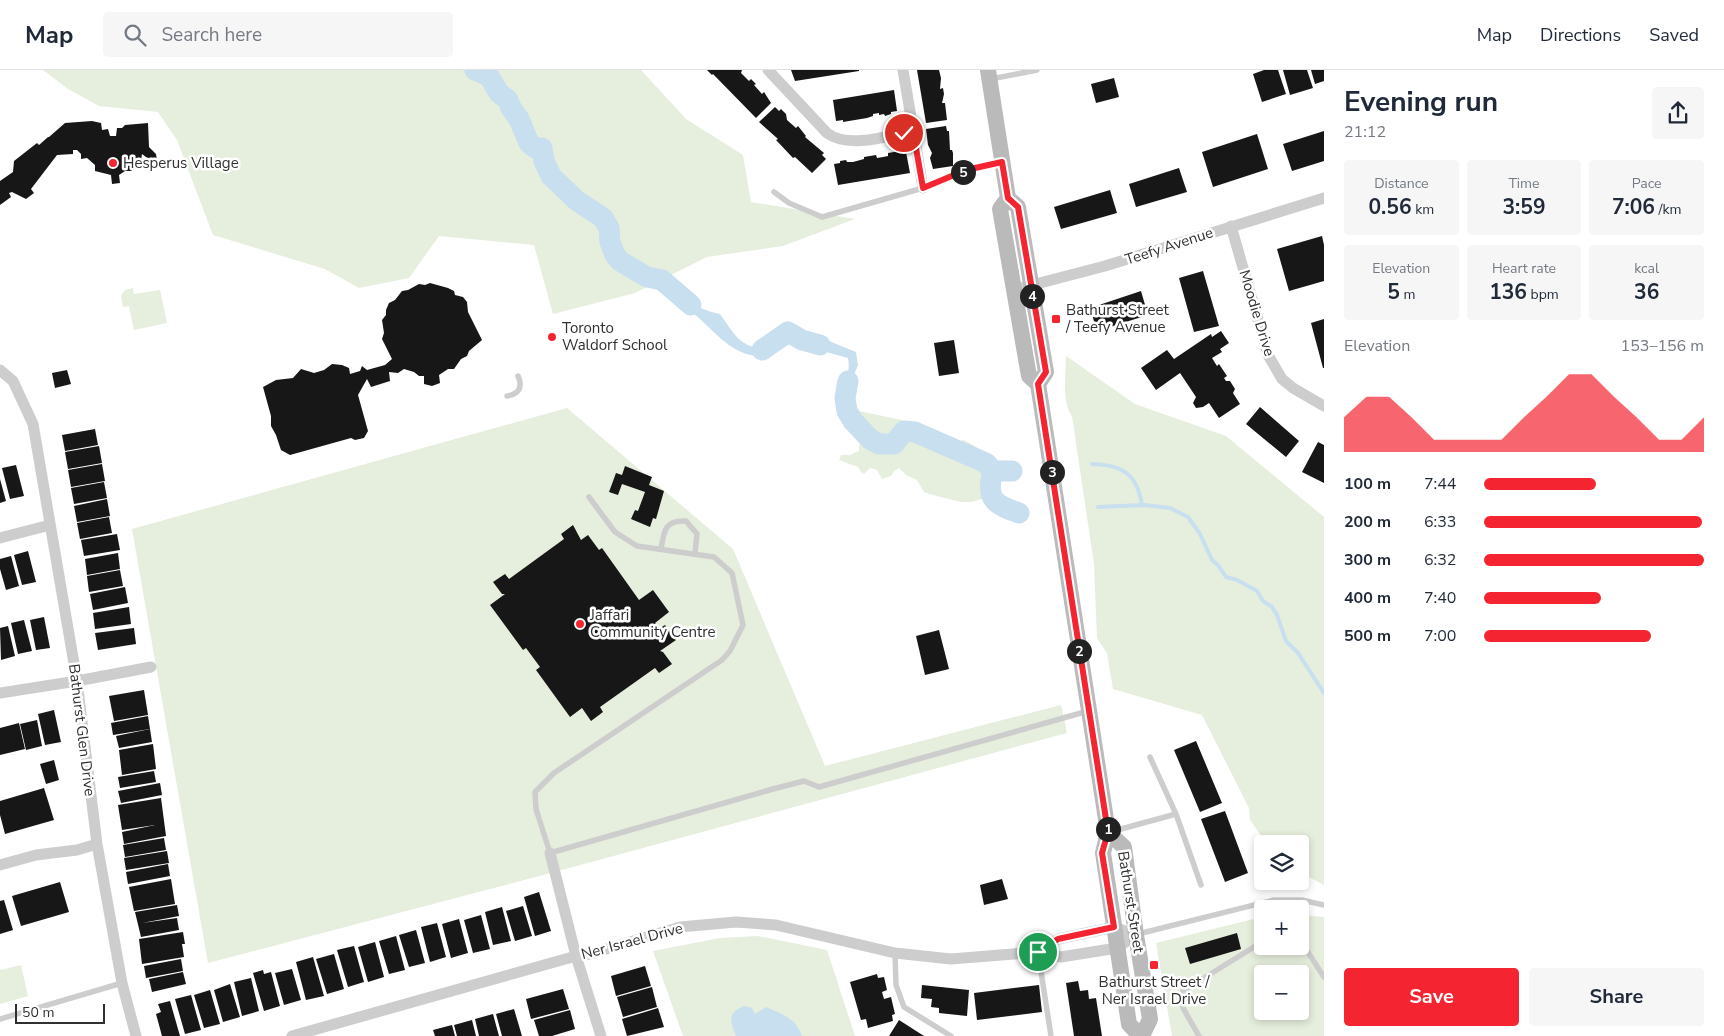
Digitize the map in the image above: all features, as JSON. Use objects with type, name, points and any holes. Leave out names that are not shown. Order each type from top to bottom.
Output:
[{"type":"main road","name":"Bathurst Street","points":[[988,75],[1008,198],[1018,207],[1046,372],[1038,384]]},
{"type":"main road","name":"Bathurst Street","points":[[1008,198],[1000,209],[1029,376],[1038,384],[1108,832],[1102,853],[1128,1024],[1141,1036],[1150,1019],[1124,847],[1108,832]]},
{"type":"street","points":[[768,70],[835,138],[851,141],[913,131]]},
{"type":"street","points":[[903,70],[923,188]]},
{"type":"street","name":"Teefy Avenue","points":[[1013,290],[1106,266],[1324,198]]},
{"type":"street","name":"Moodie Drive","points":[[1230,226],[1268,355],[1282,379],[1292,388],[1324,406]]},
{"type":"street","name":"Bathurst Glen Drive","points":[[0,370],[11,379],[34,424],[77,681],[97,844],[122,983],[136,1036]]},
{"type":"street","points":[[0,538],[50,525]]},
{"type":"street","points":[[0,693],[150,667]]},
{"type":"street","points":[[0,866],[36,855],[77,850],[97,844]]},
{"type":"street","points":[[550,853],[576,956],[602,1036]]},
{"type":"street","name":"Ner Israel Drive","points":[[292,1036],[576,956],[590,954],[680,927],[736,922],[776,925],[894,953],[951,959],[1038,952],[1061,957],[1117,948],[1136,935]]},
{"type":"street","points":[[1114,927],[1136,935]]},
{"type":"street","name":"Ner Israel Drive","points":[[1038,952],[1058,939],[1114,927]]},
{"type":"lane","points":[[988,75],[1037,70]]},
{"type":"lane","points":[[774,192],[789,203],[822,217],[923,188],[966,170],[1002,162]]},
{"type":"lane","points":[[507,396],[514,395],[519,390],[521,382],[518,376]]},
{"type":"lane","points":[[589,497],[616,532],[637,546],[714,557],[732,573],[743,625],[730,651],[722,660],[554,772],[536,792],[536,810],[550,853],[773,789],[804,781],[819,787],[1088,711]]},
{"type":"lane","points":[[660,548],[668,524],[686,521],[697,534],[695,553]]},
{"type":"lane","points":[[1150,757],[1176,814],[1201,885]]},
{"type":"lane","points":[[1108,832],[1176,814]]},
{"type":"lane","points":[[1309,901],[1324,904]]},
{"type":"lane","points":[[1136,935],[1254,905]]},
{"type":"lane","points":[[1199,1036],[1183,1008],[1183,991],[1254,947]]},
{"type":"lane","points":[[1038,952],[1051,1036]]},
{"type":"lane","points":[[894,953],[896,986],[904,1007],[951,1036]]},
{"type":"lane","points":[[1309,954],[1324,977]]},
{"type":"lane","points":[[0,1019],[122,983]]},
{"type":"green space","points":[[43,70],[641,70],[686,119],[743,155],[751,202],[855,219],[783,246],[707,257],[635,293],[553,314],[534,245],[439,236],[409,278],[359,288],[325,269],[213,235],[177,140],[158,112],[99,106],[68,89]]},
{"type":"green space","points":[[133,288],[134,294],[160,290],[167,323],[134,330],[129,306],[123,307],[121,296],[125,290]]},
{"type":"green space","points":[[1066,356],[1135,404],[1226,436],[1324,517],[1324,885],[1309,877],[1309,835],[1261,835],[1250,820],[1249,808],[1202,715],[1113,689],[1107,653],[1097,638],[1094,564],[1072,416],[1066,402]]},
{"type":"green space","points":[[567,408],[733,549],[825,766],[1061,705],[1067,733],[547,874],[208,963],[132,529]]},
{"type":"green space","points":[[849,409],[902,420],[911,429],[917,430],[923,435],[955,442],[964,440],[986,453],[994,465],[1006,472],[998,477],[994,484],[999,498],[1005,505],[1004,509],[1000,510],[981,499],[972,502],[961,502],[929,494],[924,492],[917,480],[906,475],[899,468],[891,476],[882,479],[877,470],[870,468],[864,474],[858,467],[839,460],[841,455],[850,455],[859,451],[860,440],[864,436],[842,412]]},
{"type":"green space","points":[[1309,916],[1324,917],[1324,1036],[1172,1036],[1156,943],[1254,919],[1254,955],[1309,955]]},
{"type":"green space","points":[[758,936],[827,950],[855,1036],[683,1036],[653,951],[720,938]]},
{"type":"green space","points":[[21,965],[28,996],[0,1004],[0,970]]},
{"type":"water","points":[[676,286],[684,297],[695,305],[707,311],[720,314],[736,336],[752,347],[760,348],[773,334],[794,335],[801,331],[806,339],[817,341],[824,339],[856,352],[858,365],[851,382],[849,409],[842,412],[841,404],[848,372],[848,358],[786,341],[760,356],[749,355],[739,351],[730,346],[668,293],[668,288]]},
{"type":"water","points":[[744,1006],[752,1008],[755,1014],[766,1007],[783,1015],[796,1025],[802,1036],[736,1036],[731,1018],[735,1012]]},
{"type":"building","points":[[707,70],[742,70],[741,73],[749,81],[751,79],[756,84],[754,85],[762,94],[764,92],[771,103],[756,118]]},
{"type":"building","points":[[791,70],[859,70],[859,71],[795,81]]},
{"type":"building","points":[[917,70],[939,70],[941,78],[940,89],[943,88],[944,94],[942,103],[945,103],[947,120],[926,123]]},
{"type":"building","points":[[1264,70],[1278,70],[1286,94],[1262,102],[1253,74]]},
{"type":"building","points":[[1283,70],[1307,70],[1313,88],[1290,95]]},
{"type":"building","points":[[1311,70],[1324,70],[1324,81],[1315,84]]},
{"type":"building","points":[[1114,78],[1119,97],[1096,103],[1091,84]]},
{"type":"building","points":[[894,90],[897,111],[885,116],[884,114],[879,115],[879,113],[867,118],[843,122],[843,120],[836,121],[833,100]]},
{"type":"building","points":[[775,107],[779,111],[781,109],[786,114],[787,120],[796,128],[798,126],[805,137],[824,153],[822,155],[826,159],[812,173],[795,157],[793,158],[776,140],[778,139],[759,122]]},
{"type":"building","name":"Hesperus Village","points":[[92,121],[101,123],[102,130],[108,129],[110,136],[116,136],[117,128],[122,128],[125,125],[148,123],[149,147],[156,154],[157,161],[151,161],[142,154],[141,161],[136,161],[132,166],[132,171],[125,171],[119,175],[120,183],[112,184],[111,175],[95,171],[95,165],[87,158],[81,159],[81,154],[77,150],[73,150],[73,154],[57,155],[31,189],[34,193],[26,199],[12,192],[9,193],[11,197],[0,205],[0,181],[13,172],[14,161],[37,143],[39,145],[65,123]]},
{"type":"building","points":[[946,126],[947,131],[949,131],[950,150],[953,153],[953,166],[933,169],[930,158],[932,153],[928,145],[926,129]]},
{"type":"building","points":[[1324,131],[1324,161],[1292,171],[1283,144]]},
{"type":"building","points":[[1257,134],[1268,169],[1213,187],[1202,152]]},
{"type":"building","points":[[900,151],[900,153],[906,152],[910,173],[838,185],[834,164],[846,160],[847,162],[853,162],[864,159],[864,157],[876,155],[877,158],[883,157],[888,156],[888,153]]},
{"type":"building","points":[[1179,168],[1187,192],[1136,207],[1129,184]]},
{"type":"building","points":[[1110,190],[1117,213],[1061,229],[1054,207]]},
{"type":"building","points":[[1322,236],[1324,245],[1324,281],[1289,291],[1277,249]]},
{"type":"building","points":[[1203,271],[1219,326],[1194,332],[1179,278]]},
{"type":"building","points":[[430,283],[448,288],[454,291],[455,295],[463,297],[467,302],[468,312],[482,340],[469,351],[467,356],[461,359],[454,369],[448,369],[439,375],[440,383],[432,386],[424,384],[424,376],[419,376],[414,372],[404,369],[398,373],[389,372],[390,381],[371,387],[367,379],[358,395],[368,431],[364,438],[355,440],[351,438],[290,455],[281,450],[271,426],[271,416],[263,387],[276,380],[293,378],[301,369],[314,373],[324,370],[332,364],[342,365],[349,368],[350,374],[360,371],[362,366],[367,370],[385,365],[392,359],[382,339],[384,333],[382,320],[386,315],[389,303],[395,300],[402,291],[419,284],[425,285]]},
{"type":"building","points":[[1141,291],[1148,315],[1097,331],[1090,308]]},
{"type":"building","points":[[1324,319],[1324,368],[1323,368],[1311,323]]},
{"type":"building","points":[[1221,331],[1229,343],[1220,349],[1222,352],[1212,358],[1217,366],[1219,364],[1227,376],[1224,378],[1226,381],[1230,381],[1235,389],[1233,393],[1240,404],[1219,418],[1209,403],[1203,407],[1196,408],[1193,403],[1196,397],[1180,373],[1156,390],[1141,368],[1167,350],[1174,359],[1211,334],[1212,337]]},
{"type":"building","points":[[954,340],[959,373],[939,376],[934,343]]},
{"type":"building","points":[[67,370],[71,384],[55,388],[52,373]]},
{"type":"building","points":[[1260,407],[1299,441],[1286,457],[1246,424]]},
{"type":"building","points":[[95,429],[98,445],[65,451],[62,435]]},
{"type":"building","points":[[1318,442],[1324,445],[1324,483],[1302,472]]},
{"type":"building","points":[[99,446],[102,463],[68,469],[65,452]]},
{"type":"building","points":[[102,464],[105,481],[71,487],[68,470]]},
{"type":"building","points":[[16,465],[24,496],[10,499],[2,468]]},
{"type":"building","points":[[625,466],[652,477],[649,485],[664,491],[656,519],[653,518],[650,527],[631,519],[635,510],[638,511],[645,492],[622,484],[618,495],[609,492],[616,473],[622,475]]},
{"type":"building","points":[[0,479],[6,501],[0,503]]},
{"type":"building","points":[[104,482],[107,498],[74,504],[71,488]]},
{"type":"building","points":[[107,499],[110,516],[77,522],[74,506]]},
{"type":"building","points":[[109,517],[112,533],[80,539],[77,523]]},
{"type":"building","name":"Jaffari Community Centre","points":[[573,525],[581,540],[588,535],[599,550],[602,548],[639,600],[653,590],[669,612],[655,623],[659,629],[665,625],[676,640],[660,651],[663,652],[672,664],[659,673],[655,668],[600,707],[603,712],[591,721],[582,708],[570,717],[536,670],[540,667],[526,648],[523,650],[490,605],[505,594],[502,594],[493,582],[505,574],[509,579],[564,539],[561,534]]},
{"type":"building","points":[[117,534],[120,550],[84,556],[81,540]]},
{"type":"building","points":[[28,551],[36,582],[22,585],[14,555]]},
{"type":"building","points":[[118,553],[120,569],[87,575],[85,559]]},
{"type":"building","points":[[11,556],[19,586],[6,590],[0,569],[0,559]]},
{"type":"building","points":[[120,570],[123,586],[89,592],[87,576]]},
{"type":"building","points":[[125,587],[128,603],[93,610],[90,594]]},
{"type":"building","points":[[129,607],[131,624],[95,629],[93,613]]},
{"type":"building","points":[[44,617],[50,648],[36,650],[30,620]]},
{"type":"building","points":[[24,620],[32,651],[18,654],[11,623]]},
{"type":"building","points":[[8,626],[15,656],[1,660],[0,628]]},
{"type":"building","points":[[134,628],[136,644],[98,650],[95,633]]},
{"type":"building","points":[[939,630],[949,669],[925,675],[916,636]]},
{"type":"building","points":[[144,690],[148,715],[114,721],[109,696]]},
{"type":"building","points":[[54,710],[61,742],[45,745],[38,714]]},
{"type":"building","points":[[148,716],[150,729],[113,735],[111,723]]},
{"type":"building","points":[[37,720],[42,746],[26,750],[20,724]]},
{"type":"building","points":[[19,723],[25,749],[0,755],[0,728]]},
{"type":"building","points":[[150,729],[152,742],[119,748],[116,736]]},
{"type":"building","points":[[1196,741],[1222,803],[1200,812],[1174,750]]},
{"type":"building","points":[[153,744],[156,769],[122,775],[119,750]]},
{"type":"building","points":[[54,760],[59,780],[46,784],[40,764]]},
{"type":"building","points":[[154,771],[156,782],[120,788],[118,777]]},
{"type":"building","points":[[160,783],[162,795],[121,803],[118,791]]},
{"type":"building","points":[[44,788],[54,820],[5,834],[0,815],[0,801]]},
{"type":"building","points":[[161,798],[166,836],[124,844],[122,832],[155,825],[122,830],[118,805]]},
{"type":"building","points":[[1225,811],[1248,873],[1225,882],[1201,819]]},
{"type":"building","points":[[164,838],[166,850],[125,857],[123,845]]},
{"type":"building","points":[[167,851],[169,863],[126,870],[124,858]]},
{"type":"building","points":[[168,864],[170,876],[128,884],[126,872]]},
{"type":"building","points":[[171,879],[175,904],[134,911],[129,887]]},
{"type":"building","points":[[1002,879],[1008,899],[984,905],[980,885]]},
{"type":"building","points":[[60,882],[69,912],[21,926],[12,896]]},
{"type":"building","points":[[539,892],[551,931],[535,936],[524,897]]},
{"type":"building","points":[[4,900],[13,930],[0,934],[0,901]]},
{"type":"building","points":[[177,905],[179,916],[142,923],[177,918],[179,930],[141,937],[135,912]]},
{"type":"building","points":[[523,906],[532,936],[515,941],[506,911]]},
{"type":"building","points":[[502,907],[511,941],[493,945],[485,912]]},
{"type":"building","points":[[481,915],[490,949],[473,953],[464,920]]},
{"type":"building","points":[[459,919],[468,953],[451,958],[442,924]]},
{"type":"building","points":[[437,923],[446,957],[430,962],[421,927]]},
{"type":"building","points":[[416,930],[425,963],[409,967],[399,935]]},
{"type":"building","points":[[183,932],[185,944],[182,944],[184,957],[142,964],[139,939]]},
{"type":"building","points":[[1237,933],[1241,949],[1190,964],[1185,948]]},
{"type":"building","points":[[396,936],[405,970],[389,974],[379,941]]},
{"type":"building","points":[[375,942],[384,977],[368,982],[358,947]]},
{"type":"building","points":[[354,946],[364,982],[348,987],[337,950]]},
{"type":"building","points":[[334,954],[344,989],[327,994],[316,959]]},
{"type":"building","points":[[313,957],[324,996],[306,1000],[296,962]]},
{"type":"building","points":[[181,959],[183,971],[146,978],[144,966]]},
{"type":"building","points":[[645,966],[651,986],[616,996],[611,976]]},
{"type":"building","points":[[292,969],[301,1000],[284,1005],[275,973]]},
{"type":"building","points":[[263,970],[264,974],[271,972],[280,1006],[264,1011],[253,973]]},
{"type":"building","points":[[183,972],[186,984],[152,992],[149,979]]},
{"type":"building","points":[[877,974],[878,978],[884,977],[887,990],[882,992],[884,999],[891,997],[895,1014],[892,1015],[893,1021],[868,1028],[866,1019],[861,1020],[850,982]]},
{"type":"building","points":[[251,978],[259,1011],[242,1016],[234,982]]},
{"type":"building","points":[[1078,981],[1080,991],[1088,990],[1089,999],[1096,998],[1102,1036],[1074,1036],[1066,983]]},
{"type":"building","points":[[230,984],[240,1017],[223,1022],[214,990]]},
{"type":"building","points":[[922,985],[969,990],[967,1016],[939,1013],[939,1008],[931,1007],[932,999],[921,998]]},
{"type":"building","points":[[1039,985],[1042,1012],[977,1020],[974,993]]},
{"type":"building","points":[[652,987],[657,1007],[623,1017],[617,997]]},
{"type":"building","points":[[563,989],[569,1009],[531,1019],[526,999]]},
{"type":"building","points":[[210,990],[220,1024],[204,1028],[194,995]]},
{"type":"building","points":[[191,995],[201,1030],[185,1034],[175,999]]},
{"type":"building","points":[[170,1001],[180,1036],[162,1036],[156,1014],[161,1012],[158,1004]]},
{"type":"building","points":[[658,1008],[664,1027],[627,1036],[622,1019]]},
{"type":"building","points":[[514,1009],[522,1036],[502,1036],[496,1014]]},
{"type":"building","points":[[570,1010],[575,1029],[552,1036],[539,1036],[534,1020]]},
{"type":"building","points":[[493,1014],[499,1036],[479,1036],[475,1019]]},
{"type":"building","points":[[472,1020],[476,1036],[457,1036],[454,1025]]},
{"type":"building","points":[[899,1020],[924,1036],[889,1036]]},
{"type":"building","points":[[452,1025],[455,1036],[435,1036],[433,1030]]},
{"type":"waterway","points":[[475,70],[489,76],[499,93],[508,100],[519,119],[529,143],[535,148],[542,148],[544,161],[551,176],[576,200],[603,218],[609,228],[610,242],[615,255],[620,261],[647,277],[662,280],[691,305]]},
{"type":"waterway","points":[[762,350],[788,332],[802,340],[820,345]]},
{"type":"waterway","points":[[848,381],[845,398],[847,411],[853,421],[870,439],[879,444],[894,444],[904,431],[915,432],[986,463],[993,471],[1012,471]]},
{"type":"waterway","points":[[1092,464],[1112,466],[1127,473],[1140,494],[1142,505]]},
{"type":"waterway","points":[[993,471],[990,488],[994,499],[998,504],[1019,513]]},
{"type":"waterway","points":[[1098,507],[1144,505],[1170,508],[1188,517],[1200,534],[1212,560],[1226,577],[1237,580],[1257,591],[1263,601],[1272,607],[1277,615],[1286,641],[1298,653],[1324,693]]},
{"type":"place","name":"Hesperus Village","points":[[113,163]]},
{"type":"place","name":"Bathurst Street / Teefy Avenue","points":[[1056,319]]},
{"type":"place","name":"Toronto Waldorf School","points":[[552,337]]},
{"type":"place","name":"Jaffari Community Centre","points":[[580,624]]},
{"type":"place","name":"Bathurst Street / Ner Israel Drive","points":[[1154,965]]},
{"type":"route","points":[[904,133],[913,131],[923,188],[946,180],[966,170],[1002,162],[1008,198],[1018,207],[1046,372],[1038,384],[1108,832],[1102,853],[1114,927],[1058,939],[1038,952]]}]
